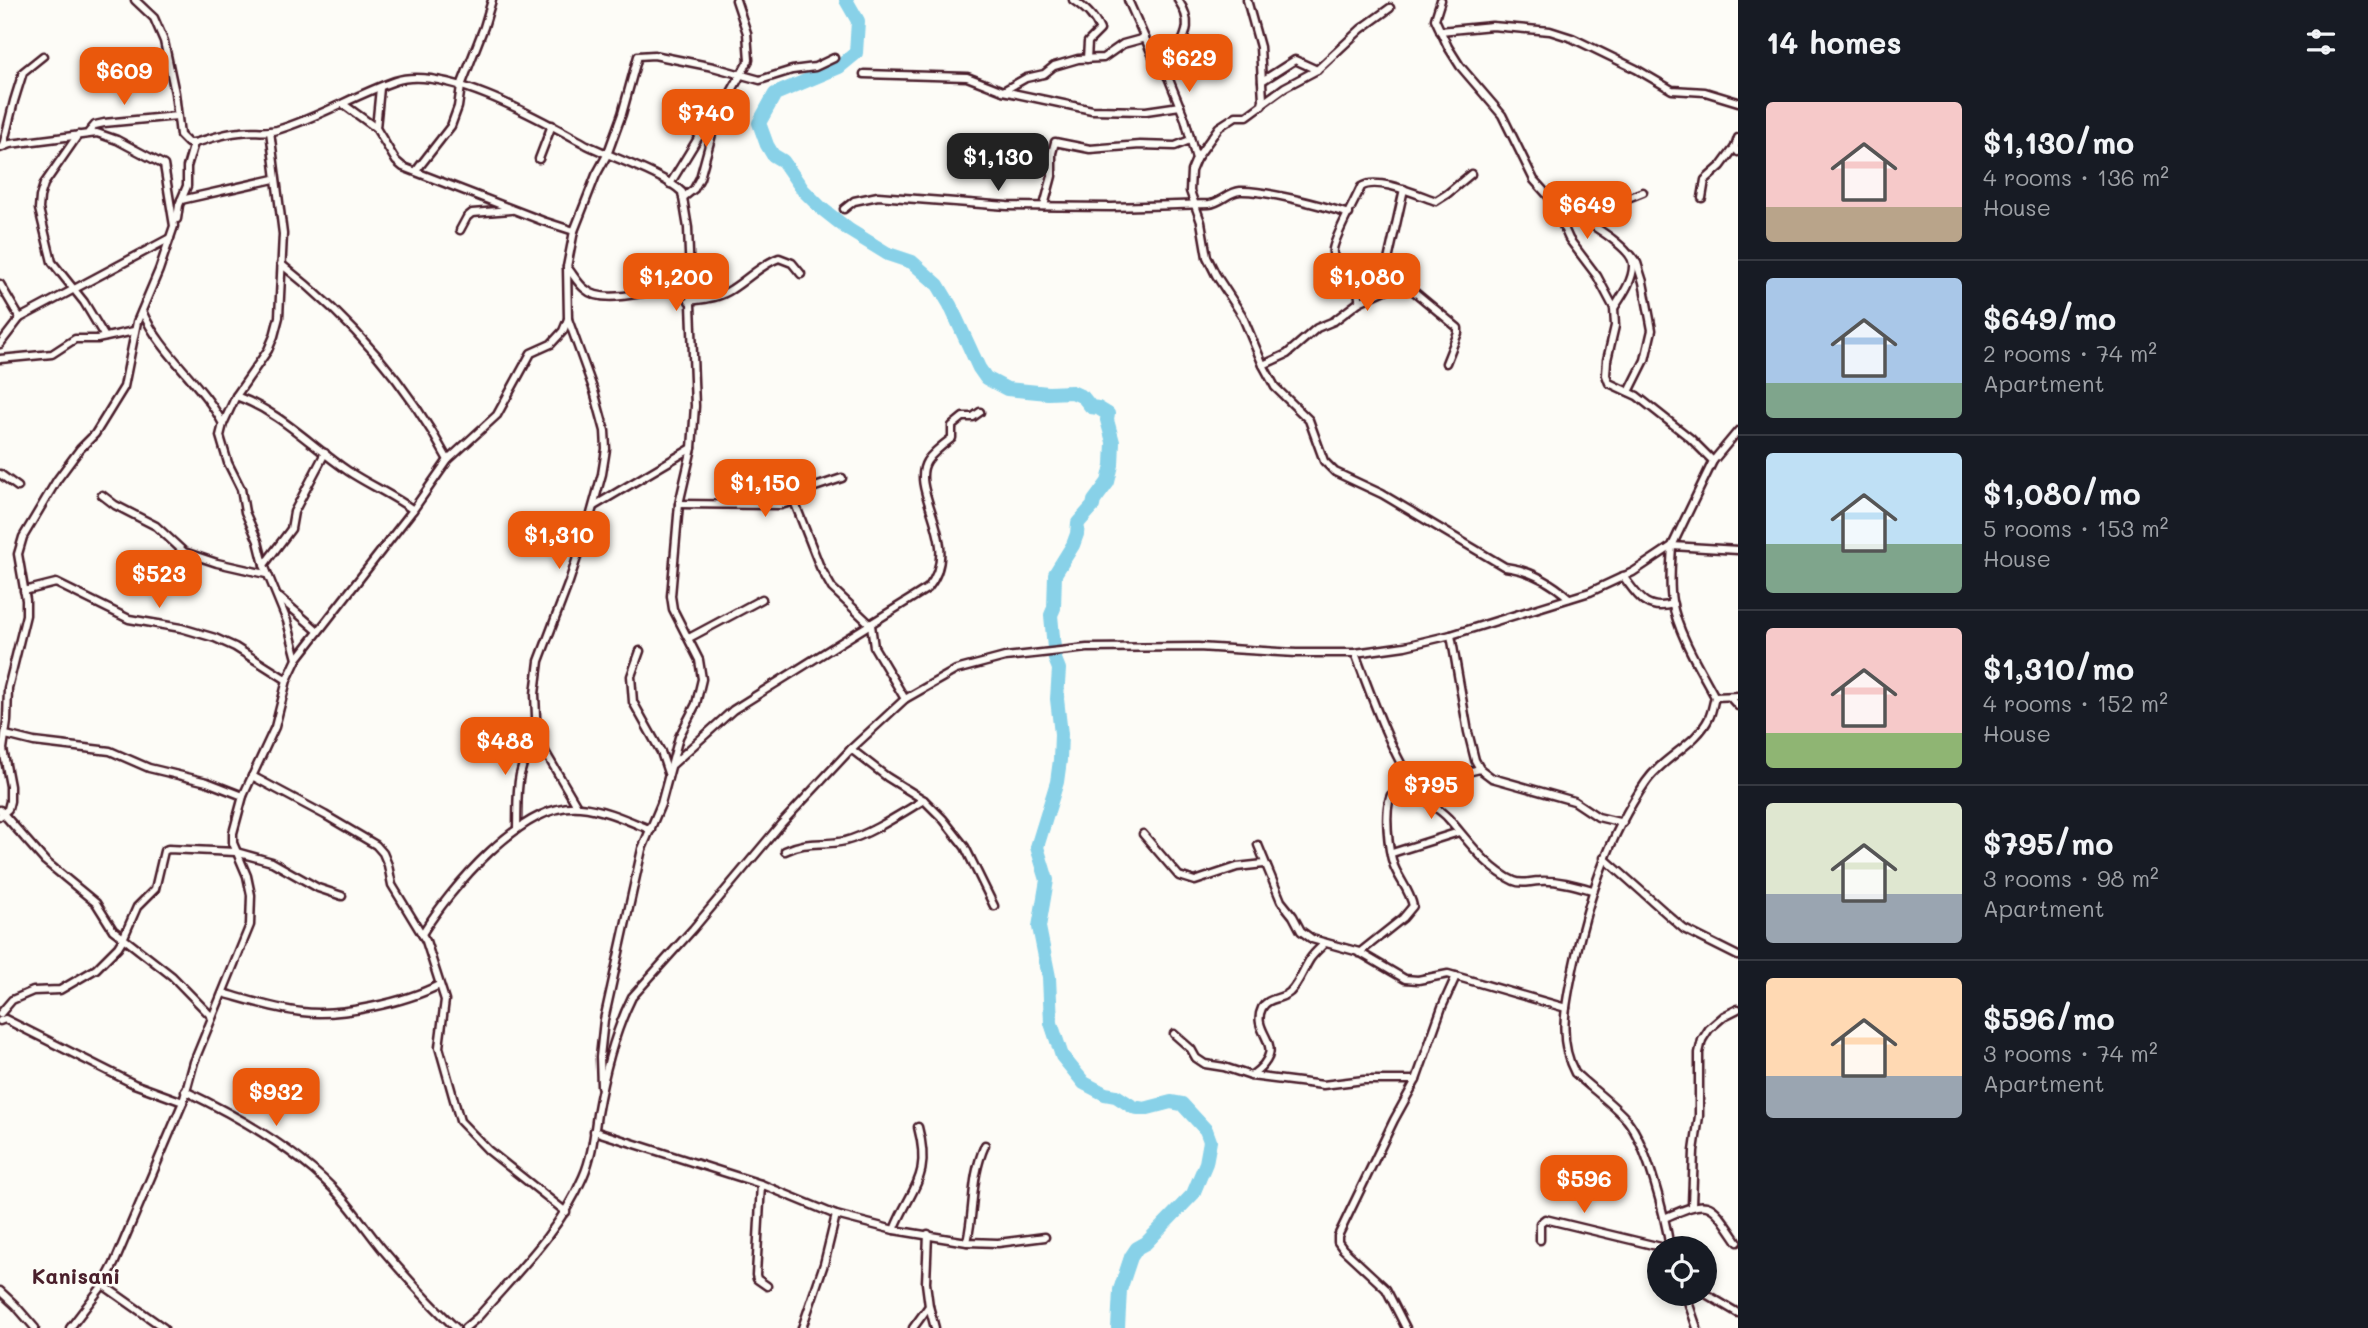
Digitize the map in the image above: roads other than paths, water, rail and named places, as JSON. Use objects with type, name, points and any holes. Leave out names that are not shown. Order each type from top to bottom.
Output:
[{"type":"street","points":[[135,0],[156,21],[164,41],[181,137],[186,142],[194,144],[237,132],[270,131],[412,77],[461,86],[495,99],[670,184],[680,190],[684,197],[688,228],[695,406],[692,448],[680,504],[671,596],[673,609],[699,660],[702,680],[696,704],[679,737],[651,830],[642,849],[604,1020],[600,1057],[602,1090]]},
{"type":"street","points":[[416,171],[451,126],[458,107],[461,86],[492,0]]},
{"type":"street","points":[[670,184],[706,125],[746,69],[750,52],[736,0]]},
{"type":"street","points":[[1073,0],[1089,10],[1100,30],[1088,43],[1087,59]]},
{"type":"street","points":[[1128,0],[1156,63],[1168,77],[1196,159]]},
{"type":"street","points":[[1168,77],[1188,28],[1178,0]]},
{"type":"street","points":[[1247,0],[1260,47],[1262,104]]},
{"type":"street","points":[[1441,0],[1435,19],[1440,31],[1460,66],[1502,115],[1534,180],[1551,199],[1569,239],[1597,276],[1614,309],[1615,326],[1607,360],[1606,375],[1609,383],[1629,392],[1690,438],[1713,461]]},
{"type":"street","points":[[1391,8],[1361,29],[1317,70],[1285,87],[1247,116],[1236,116],[1219,127],[1196,159],[1190,181],[1208,257],[1216,275],[1248,325],[1263,365],[1275,387],[1296,404],[1309,420],[1324,461],[1335,472],[1382,494],[1505,567],[1524,570],[1553,585],[1569,598]]},
{"type":"street","points":[[1440,31],[1492,26],[1550,31],[1572,38],[1672,90],[1705,92],[1738,102]]},
{"type":"street","points":[[1003,91],[1026,78],[1044,74],[1054,66],[1107,56],[1123,44],[1145,38]]},
{"type":"street","points":[[577,806],[537,738],[535,694],[539,661],[594,506],[602,474],[606,438],[591,380],[568,319],[567,267],[574,231],[596,175],[607,155],[639,55],[654,55],[753,79],[767,79],[792,70],[815,67],[834,58]]},
{"type":"street","points":[[43,56],[23,72],[2,147],[78,135],[89,132],[99,124],[177,116]]},
{"type":"street","points":[[1262,81],[1295,60],[1317,70]]},
{"type":"street","points":[[864,74],[967,77],[1003,91],[1092,110],[1146,111],[1180,106]]},
{"type":"street","points":[[376,128],[380,88]]},
{"type":"street","points":[[684,197],[694,189],[700,178],[714,127],[724,103]]},
{"type":"street","points":[[343,104],[376,128],[398,163],[574,231]]},
{"type":"street","points":[[539,159],[552,125]]},
{"type":"street","points":[[270,131],[283,234],[281,300],[274,336],[260,364],[236,396],[223,424],[221,443],[241,489],[245,512],[258,541],[266,574],[277,596],[297,659]]},
{"type":"street","points":[[89,132],[105,135],[163,165],[174,226],[134,331],[124,387],[95,433],[67,464],[23,537],[18,554],[26,615],[8,688],[4,758],[10,801],[1,813],[45,861],[96,903],[113,930],[172,976],[212,1017]]},
{"type":"street","points":[[78,135],[44,184],[39,209],[52,262],[74,288],[105,337]]},
{"type":"street","points":[[1702,198],[1705,180],[1737,150],[1738,138]]},
{"type":"street","points":[[1044,206],[1052,176],[1055,142],[1090,149],[1140,145],[1175,146],[1190,140]]},
{"type":"street","points":[[0,344],[20,318],[170,239],[176,230],[181,200],[187,186],[187,167],[194,144]]},
{"type":"street","points":[[1359,302],[1359,293],[1334,255],[1333,248],[1365,184],[1405,190],[1436,201],[1471,174]]},
{"type":"street","points":[[181,200],[274,179]]},
{"type":"street","points":[[1405,190],[1387,265],[1403,285],[1458,328],[1446,363]]},
{"type":"street","points":[[844,209],[854,201],[878,196],[980,206],[1044,206],[1217,203],[1234,192],[1248,192],[1349,214]]},
{"type":"street","points":[[1557,213],[1581,205],[1618,202],[1643,192]]},
{"type":"street","points":[[460,230],[472,213],[512,209]]},
{"type":"street","points":[[1566,209],[1614,241],[1637,263],[1652,330],[1645,360],[1629,392]]},
{"type":"street","points":[[1614,309],[1630,279],[1633,265],[1631,255]]},
{"type":"street","points":[[567,267],[585,290],[598,295],[630,296],[656,291],[677,291],[689,298],[718,296],[730,291],[779,258],[792,263],[801,274]]},
{"type":"street","points":[[281,264],[313,289],[369,346],[413,403],[448,460]]},
{"type":"street","points":[[0,284],[20,318]]},
{"type":"street","points":[[1263,365],[1287,354],[1317,328],[1334,321],[1359,302],[1403,285]]},
{"type":"street","points":[[142,311],[152,330],[223,424]]},
{"type":"street","points":[[71,1328],[103,1285],[183,1102],[212,1017],[250,925],[247,876],[236,852],[233,833],[243,796],[275,727],[287,680],[297,659],[413,510],[448,460],[465,442],[490,423],[506,401],[531,353],[551,344],[563,331],[568,319]]},
{"type":"street","points":[[0,359],[52,354],[73,340],[134,331]]},
{"type":"street","points":[[236,396],[282,419],[347,470],[413,510]]},
{"type":"street","points":[[671,766],[733,710],[928,588],[941,566],[940,540],[925,485],[924,470],[927,461],[952,438],[952,426],[962,417],[973,417],[980,412]]},
{"type":"street","points":[[1666,1236],[1664,1218],[1632,1128],[1618,1111],[1575,1073],[1564,1030],[1566,1008],[1592,890],[1604,858],[1646,781],[1710,717],[1715,697],[1693,658],[1672,604],[1672,546],[1713,461],[1738,431]]},
{"type":"street","points":[[594,506],[692,448]]},
{"type":"street","points":[[264,565],[291,529],[294,512],[324,453]]},
{"type":"street","points":[[0,474],[18,487]]},
{"type":"street","points":[[680,504],[766,506],[794,501],[815,487],[842,478]]},
{"type":"street","points":[[102,495],[115,506],[156,526],[184,552],[266,574]]},
{"type":"street","points":[[794,501],[812,551],[832,588],[871,625],[874,647],[905,699]]},
{"type":"street","points":[[465,1328],[478,1317],[566,1212],[584,1175],[602,1090],[621,1019],[632,997],[781,824],[851,749],[905,699],[956,670],[1005,657],[1033,653],[1198,647],[1296,653],[1355,653],[1405,646],[1451,635],[1569,598],[1633,572],[1672,546],[1738,550]]},
{"type":"street","points":[[1623,576],[1648,604],[1656,607],[1672,604]]},
{"type":"street","points":[[24,591],[56,583],[129,620],[181,628],[215,638],[287,680]]},
{"type":"street","points":[[277,596],[318,631]]},
{"type":"street","points":[[689,638],[762,599]]},
{"type":"street","points":[[1451,635],[1468,732],[1480,769],[1492,778],[1574,801],[1598,817],[1623,823]]},
{"type":"street","points":[[640,651],[631,676],[631,692],[635,706],[661,752],[669,775]]},
{"type":"street","points":[[1355,653],[1373,701],[1422,797],[1440,811],[1484,858],[1510,879],[1520,883],[1565,883],[1592,890]]},
{"type":"street","points":[[1715,697],[1734,696],[1738,706]]},
{"type":"street","points":[[6,735],[20,740],[110,751],[149,768],[216,785],[243,796]]},
{"type":"street","points":[[517,829],[519,772],[526,754],[537,738]]},
{"type":"street","points":[[851,749],[887,777],[924,800],[943,819],[965,847],[994,906]]},
{"type":"street","points":[[1359,953],[1412,909],[1412,901],[1391,853],[1389,799],[1396,792],[1414,785],[1480,769]]},
{"type":"street","points":[[252,776],[376,845],[386,859],[392,885],[430,951],[446,1006],[440,1032],[440,1054],[460,1121],[488,1150],[566,1212]]},
{"type":"street","points":[[785,851],[806,843],[846,840],[924,800]]},
{"type":"street","points":[[422,934],[436,911],[493,847],[544,813],[577,806],[651,830]]},
{"type":"street","points":[[1391,853],[1459,832]]},
{"type":"street","points":[[1143,834],[1179,876],[1195,881],[1237,867],[1264,864]]},
{"type":"street","points":[[1258,845],[1281,901],[1301,931],[1312,939],[1359,953],[1405,979],[1418,980],[1448,974],[1566,1008]]},
{"type":"street","points":[[0,1014],[12,1000],[33,990],[60,990],[96,969],[123,939],[137,906],[155,889],[164,851],[177,847],[236,852],[272,862],[318,888],[342,896]]},
{"type":"street","points":[[1604,858],[1684,929],[1738,956]]},
{"type":"street","points":[[1251,1076],[1270,1056],[1269,1042],[1260,1018],[1261,1010],[1269,1001],[1284,997],[1290,992],[1310,958],[1325,943]]},
{"type":"street","points":[[1406,1328],[1386,1289],[1356,1262],[1340,1245],[1338,1239],[1394,1120],[1416,1080],[1456,976]]},
{"type":"street","points":[[223,993],[303,1013],[359,1009],[417,996],[439,985]]},
{"type":"street","points":[[1692,1205],[1694,1151],[1699,1116],[1699,1053],[1702,1040],[1709,1029],[1724,1016],[1738,1009]]},
{"type":"street","points":[[0,1021],[5,1019],[134,1084],[183,1102]]},
{"type":"street","points":[[1174,1034],[1205,1064],[1251,1076],[1323,1085],[1364,1080],[1416,1080]]},
{"type":"street","points":[[186,1091],[249,1126],[318,1175],[343,1199],[383,1250],[456,1328]]},
{"type":"street","points":[[894,1230],[919,1181],[924,1151],[918,1128]]},
{"type":"street","points":[[594,1131],[761,1185],[836,1215],[894,1230],[967,1242],[998,1243],[1045,1237]]},
{"type":"street","points":[[967,1242],[972,1221],[975,1169],[985,1145]]},
{"type":"street","points":[[761,1185],[756,1276],[767,1286]]},
{"type":"street","points":[[1664,1218],[1692,1205],[1701,1204],[1716,1212],[1738,1242]]},
{"type":"street","points":[[802,1328],[824,1264],[836,1215]]},
{"type":"street","points":[[1540,1240],[1540,1223],[1545,1219],[1647,1243]]},
{"type":"street","points":[[928,1234],[926,1283],[935,1328]]},
{"type":"street","points":[[103,1285],[164,1328]]},
{"type":"street","points":[[0,1291],[35,1328]]},
{"type":"street","points":[[1717,1301],[1738,1313]]},
{"type":"street","points":[[913,1328],[929,1306]]},
{"type":"street","points":[[1689,1306],[1697,1328]]},
{"type":"waterway","points":[[846,0],[858,21],[856,53],[839,67],[775,94],[759,123],[773,155],[783,161],[803,190],[821,208],[849,230],[888,254],[912,262],[938,285],[986,378],[1007,389],[1048,393],[1072,392],[1083,397],[1091,407],[1108,414],[1113,442],[1108,482],[1078,523],[1073,545],[1055,574],[1054,608],[1051,615],[1055,659],[1059,669],[1057,699],[1061,734],[1060,760],[1057,782],[1037,847],[1047,880],[1039,927],[1049,977],[1051,1023],[1062,1056],[1084,1083],[1105,1094],[1116,1096],[1133,1107],[1144,1109],[1171,1102],[1182,1104],[1206,1130],[1210,1141],[1206,1163],[1193,1194],[1131,1257],[1120,1290],[1118,1328]]},
{"type":"district","name":"Kanisani","points":[[76,1277]]}]
